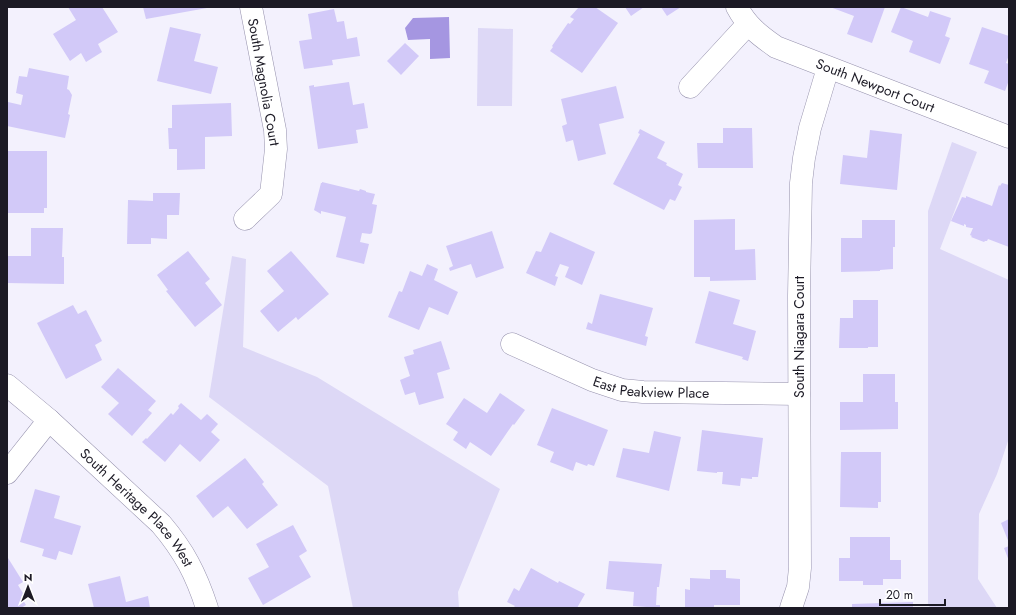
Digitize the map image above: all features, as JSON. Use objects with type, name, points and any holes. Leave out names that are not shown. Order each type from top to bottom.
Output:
[{"type":"street","name":"South Magnolia Court","points":[[245,219],[271,194],[276,150],[274,130],[251,7]]},
{"type":"street","name":"South Newport Court","points":[[690,87],[743,16],[756,33],[776,47],[1009,137]]},
{"type":"street","name":"South Niagara Court","points":[[791,608],[798,587],[800,568],[800,183],[810,128],[828,68]]},
{"type":"street","name":"East Peakview Place","points":[[512,344],[592,380],[622,390],[643,392],[799,394]]},
{"type":"street","name":"South Heritage Place West","points":[[7,385],[49,420],[161,524],[174,540],[189,563],[199,583],[207,608]]},
{"type":"street","points":[[7,473],[49,420]]},
{"type":"shaded area","points":[[449,17],[450,58],[430,59],[430,39],[408,40],[405,28],[413,18]]},
{"type":"shaded area","points":[[478,28],[513,29],[512,106],[477,106]]},
{"type":"shaded area","points":[[952,142],[977,152],[940,249],[1009,280],[1009,438],[997,474],[979,514],[978,579],[997,608],[930,608],[928,604],[928,211]]},
{"type":"shaded area","points":[[232,256],[246,259],[243,347],[317,377],[500,489],[458,592],[459,608],[353,608],[328,486],[209,397]]},
{"type":"building","points":[[68,7],[102,7],[118,32],[98,44],[102,52],[86,62],[81,53],[70,61],[53,34],[76,20]]},
{"type":"building","points":[[143,7],[207,7],[207,8],[146,19]]},
{"type":"building","points":[[579,7],[595,7],[618,23],[582,73],[550,51],[568,23],[570,24],[574,19],[570,17]]},
{"type":"building","points":[[625,7],[644,7],[631,16]]},
{"type":"building","points":[[661,7],[681,7],[667,16]]},
{"type":"building","points":[[830,7],[885,7],[872,43],[847,34],[854,16]]},
{"type":"building","points":[[901,7],[928,17],[930,11],[951,18],[945,36],[950,38],[940,64],[909,52],[913,41],[891,32]]},
{"type":"building","points":[[334,9],[337,22],[344,21],[347,39],[357,37],[360,56],[332,60],[333,65],[304,69],[299,41],[312,39],[308,14]]},
{"type":"building","points":[[170,27],[201,34],[194,61],[218,67],[211,94],[157,81]]},
{"type":"building","points":[[982,27],[1009,36],[1009,55],[1006,63],[1009,64],[1009,80],[1005,91],[984,83],[989,71],[969,64]]},
{"type":"building","points":[[405,43],[419,56],[401,75],[387,61]]},
{"type":"building","points":[[29,68],[69,76],[67,89],[72,95],[68,114],[70,115],[65,138],[7,126],[8,102],[21,105],[23,95],[16,93],[19,76],[27,77]]},
{"type":"building","points":[[349,82],[353,105],[364,103],[368,128],[356,130],[358,143],[318,149],[309,86],[314,85],[314,87]]},
{"type":"building","points":[[616,86],[624,118],[599,124],[606,154],[578,161],[573,140],[566,142],[562,126],[567,124],[561,99]]},
{"type":"building","points":[[231,103],[232,136],[205,137],[205,169],[177,170],[177,149],[169,149],[168,128],[172,128],[172,105]]},
{"type":"building","points":[[723,128],[752,128],[753,168],[698,168],[697,143],[723,143]]},
{"type":"building","points":[[640,129],[665,142],[657,158],[667,163],[666,165],[683,174],[678,185],[682,187],[675,201],[670,199],[664,210],[613,184],[640,134],[638,133]]},
{"type":"building","points":[[870,130],[902,134],[897,190],[840,184],[843,155],[867,158]]},
{"type":"building","points":[[7,151],[47,151],[47,208],[44,208],[44,213],[7,213]]},
{"type":"building","points":[[322,182],[359,191],[360,189],[375,194],[372,204],[377,205],[372,233],[362,233],[360,242],[369,244],[364,264],[336,257],[346,217],[321,211],[321,214],[314,210]]},
{"type":"building","points":[[1002,183],[1009,185],[1009,247],[988,239],[984,242],[971,237],[972,236],[970,235],[973,228],[951,221],[962,197],[966,198],[966,196],[992,206],[999,185],[1000,186]]},
{"type":"building","points":[[153,193],[180,193],[179,215],[167,215],[167,239],[151,238],[151,244],[127,244],[128,200],[153,201]]},
{"type":"building","points":[[735,219],[735,250],[755,249],[756,280],[710,281],[710,277],[694,277],[694,220]]},
{"type":"building","points":[[862,220],[895,220],[893,269],[880,271],[841,272],[841,238],[862,238]]},
{"type":"building","points":[[31,228],[63,228],[62,257],[64,257],[64,284],[7,283],[7,256],[31,256]]},
{"type":"building","points":[[492,231],[504,268],[476,278],[471,264],[450,271],[449,268],[453,266],[446,246]]},
{"type":"building","points":[[550,232],[595,252],[582,285],[565,277],[569,267],[560,264],[555,276],[558,277],[555,286],[526,273],[536,251],[541,252]]},
{"type":"building","points":[[188,251],[210,279],[205,283],[222,305],[195,327],[166,291],[168,290],[157,275]]},
{"type":"building","points":[[291,251],[329,294],[298,320],[296,317],[278,332],[260,311],[284,291],[267,271]]},
{"type":"building","points":[[427,264],[438,269],[434,280],[458,292],[448,315],[429,307],[419,330],[388,317],[399,291],[402,292],[410,271],[422,276]]},
{"type":"building","points":[[709,291],[740,300],[733,324],[756,331],[748,361],[742,359],[743,357],[695,343]]},
{"type":"building","points":[[600,294],[653,308],[645,336],[648,337],[646,346],[586,329],[588,322],[592,324]]},
{"type":"building","points":[[853,300],[878,300],[878,347],[839,348],[840,318],[853,318]]},
{"type":"building","points":[[73,305],[78,314],[86,310],[102,341],[95,345],[102,360],[66,379],[37,323]]},
{"type":"building","points":[[441,341],[450,369],[437,373],[444,398],[419,405],[415,392],[405,395],[400,380],[410,376],[404,357],[414,354],[413,350]]},
{"type":"building","points":[[118,368],[156,401],[148,410],[152,413],[132,436],[108,414],[119,403],[101,387]]},
{"type":"building","points":[[863,374],[895,374],[895,402],[898,402],[898,429],[840,430],[840,402],[863,402]]},
{"type":"building","points":[[500,393],[525,410],[514,425],[513,424],[491,456],[470,442],[466,449],[453,440],[458,432],[446,424],[464,398],[487,413]]},
{"type":"building","points":[[181,403],[201,420],[207,414],[218,424],[211,432],[220,440],[200,462],[180,444],[165,462],[142,442],[146,438],[147,439],[171,413],[173,415]]},
{"type":"building","points":[[552,408],[608,430],[594,466],[588,464],[587,466],[576,462],[573,471],[550,462],[554,452],[537,445]]},
{"type":"building","points":[[702,430],[763,438],[758,477],[752,477],[752,479],[741,478],[740,486],[722,484],[723,472],[717,473],[697,471]]},
{"type":"building","points":[[654,431],[681,437],[669,491],[616,477],[623,448],[649,453]]},
{"type":"building","points":[[841,452],[881,452],[881,502],[878,502],[878,508],[840,507]]},
{"type":"building","points":[[245,458],[264,482],[262,484],[278,505],[247,529],[228,506],[213,518],[196,496]]},
{"type":"building","points":[[35,489],[60,496],[54,518],[81,526],[72,555],[59,551],[56,560],[42,556],[44,549],[20,542]]},
{"type":"building","points":[[1009,519],[1009,543],[1001,523]]},
{"type":"building","points":[[293,525],[307,551],[299,556],[311,577],[263,605],[248,578],[269,567],[256,544]]},
{"type":"building","points":[[850,537],[890,537],[890,560],[901,560],[901,579],[883,579],[883,585],[863,585],[863,581],[839,581],[839,558],[850,558]]},
{"type":"building","points":[[1009,546],[1009,561],[1004,548]]},
{"type":"building","points":[[8,558],[23,582],[18,585],[24,595],[21,597],[26,605],[21,608],[7,608]]},
{"type":"building","points":[[609,561],[662,564],[659,587],[657,587],[656,605],[660,605],[660,608],[633,606],[634,592],[606,589]]},
{"type":"building","points":[[531,568],[558,583],[559,581],[585,594],[577,608],[513,608],[515,606],[507,602],[514,588],[519,591]]},
{"type":"building","points":[[710,570],[726,570],[726,578],[740,579],[740,605],[714,605],[714,608],[685,608],[685,589],[690,590],[690,578],[710,579]]},
{"type":"building","points":[[120,576],[126,602],[148,596],[150,608],[94,608],[88,584]]},
{"type":"building","points":[[913,602],[913,608],[852,608],[852,604]]}]
